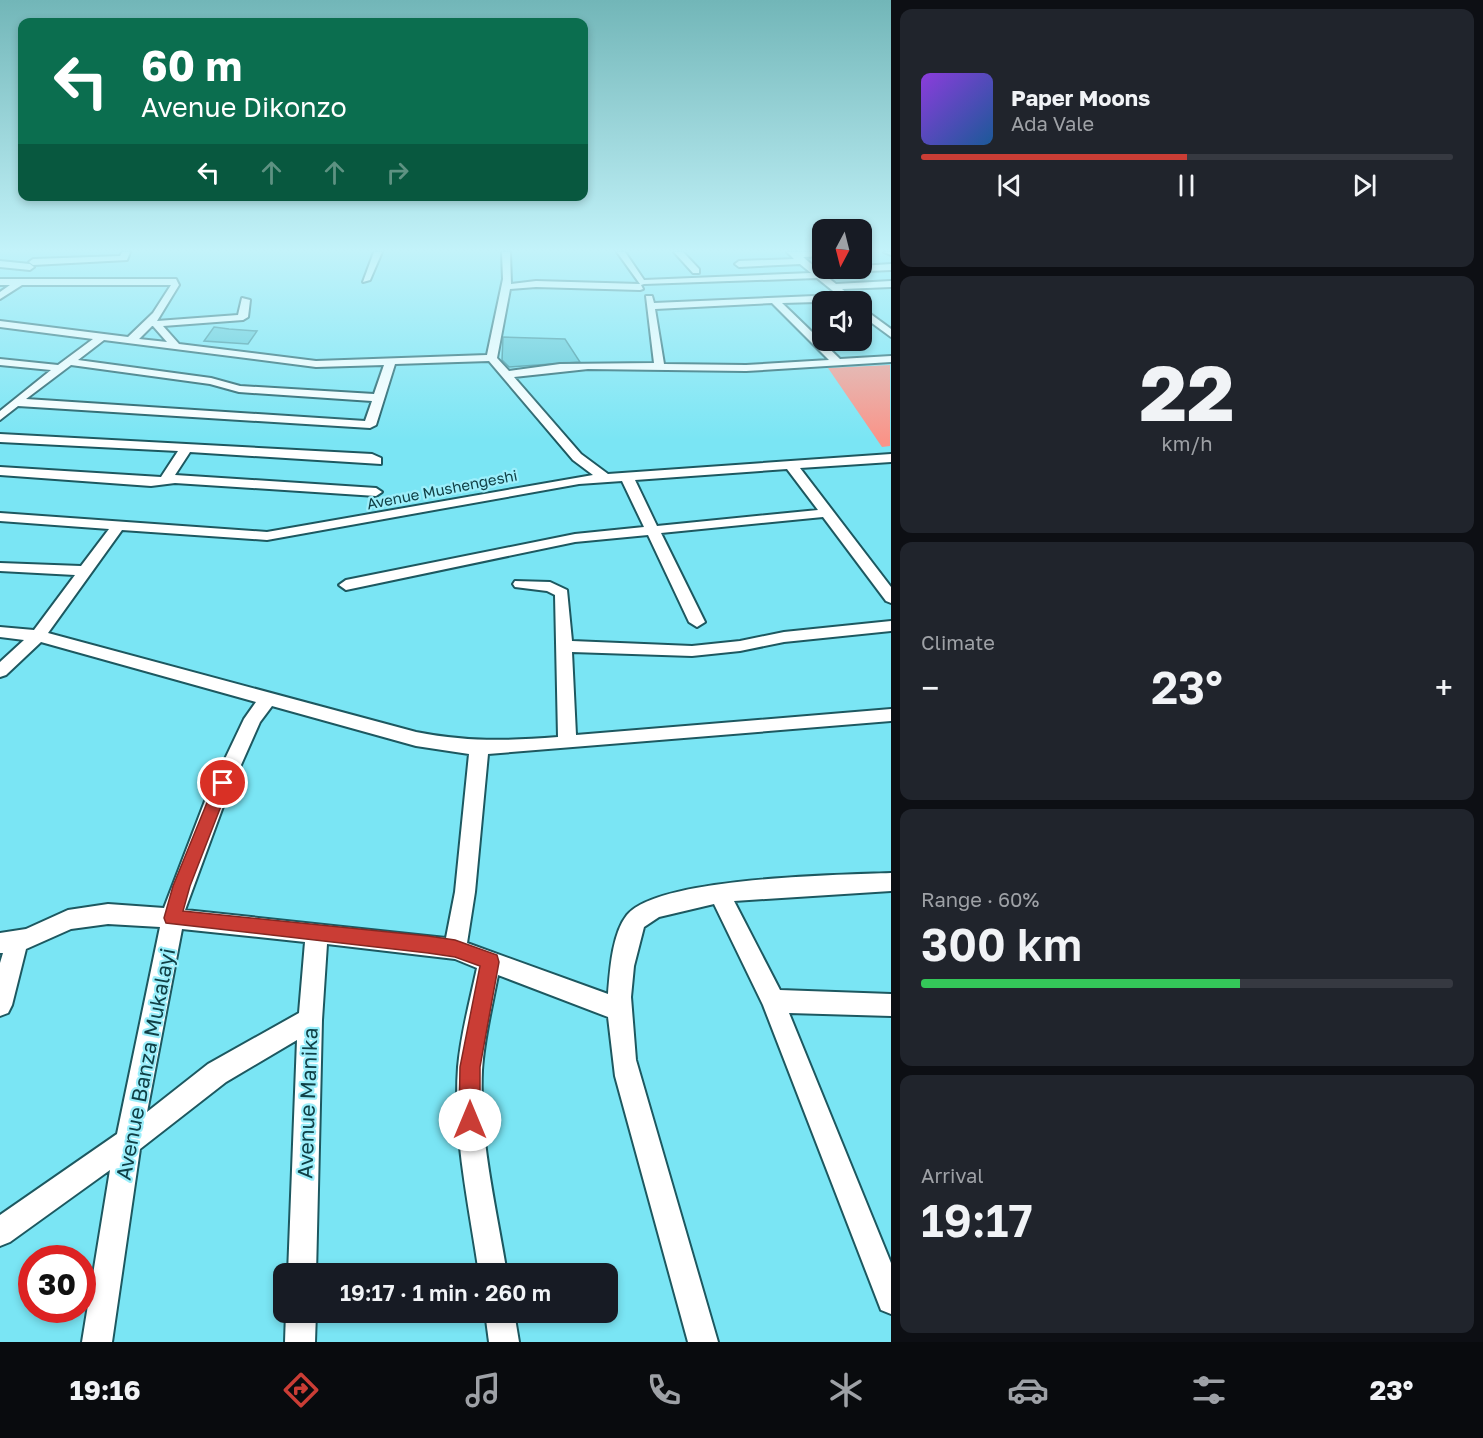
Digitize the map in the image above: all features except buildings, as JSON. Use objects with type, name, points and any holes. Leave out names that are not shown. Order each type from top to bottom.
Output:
[{"type":"street","points":[[131,340],[148,326],[157,315]]},
{"type":"street","points":[[176,346],[156,324],[240,318],[241,315]]},
{"type":"street","points":[[492,358],[500,315]]},
{"type":"street","points":[[652,315],[659,365]]},
{"type":"street","points":[[789,315],[837,362]]},
{"type":"street","points":[[872,319],[891,334]]},
{"type":"street","points":[[0,324],[316,364],[492,358]]},
{"type":"street","points":[[0,417],[17,400],[102,337]]},
{"type":"street","points":[[492,358],[578,457],[604,477]]},
{"type":"street","points":[[506,375],[576,366],[659,365],[728,368],[891,359]]},
{"type":"street","points":[[0,362],[64,365],[212,381],[239,389],[380,398]]},
{"type":"street","points":[[0,397],[370,425],[390,363]]},
{"type":"street","points":[[0,438],[374,458],[377,461]]},
{"type":"street","points":[[165,480],[186,449]]},
{"type":"street","points":[[578,457],[579,480]]},
{"type":"street","name":"Avenue Mushengeshi","points":[[0,517],[267,536],[579,480],[891,458]]},
{"type":"street","points":[[790,464],[891,598]]},
{"type":"street","points":[[0,471],[151,482],[165,480],[376,492]]},
{"type":"street","points":[[626,475],[697,622]]},
{"type":"street","points":[[346,585],[574,538],[825,513]]},
{"type":"street","points":[[0,671],[38,636],[118,526]]},
{"type":"street","points":[[0,567],[85,571]]},
{"type":"street","points":[[520,584],[550,587],[562,593],[567,742]]},
{"type":"street","points":[[565,646],[692,651],[740,646],[784,637],[891,626]]},
{"type":"street","points":[[0,632],[38,636],[416,739],[480,749],[891,715]]},
{"type":"street","name":"Avenue Banza Mukalayi","points":[[97,1342],[128,1142],[173,918],[182,886],[215,801],[247,731],[268,698]]},
{"type":"street","points":[[455,949],[465,892],[480,749]]},
{"type":"street","points":[[703,1342],[627,1076],[618,1009],[621,970],[631,930],[637,918],[654,906],[720,894],[813,885],[891,882]]},
{"type":"street","points":[[720,894],[773,1001],[891,1300]]},
{"type":"street","points":[[0,1005],[9,942],[68,920],[91,915],[173,918],[455,949],[618,1009]]},
{"type":"street","name":"Avenue Manika","points":[[302,1263],[310,1020],[317,933]]},
{"type":"street","points":[[490,962],[475,1035],[469,1092],[472,1144],[491,1263]]},
{"type":"street","points":[[773,1001],[891,1005]]},
{"type":"street","points":[[0,1232],[128,1142],[217,1073],[310,1020]]},
{"type":"street","points":[[300,1342],[301,1323]]},
{"type":"street","points":[[501,1323],[504,1342]]},
{"type":"shaded area","points":[[890,365],[890,446],[882,447],[828,368]]},
{"type":"route","points":[[223,783],[182,886],[173,918],[428,945],[455,949],[490,962],[470,1067],[470,1120]]}]
